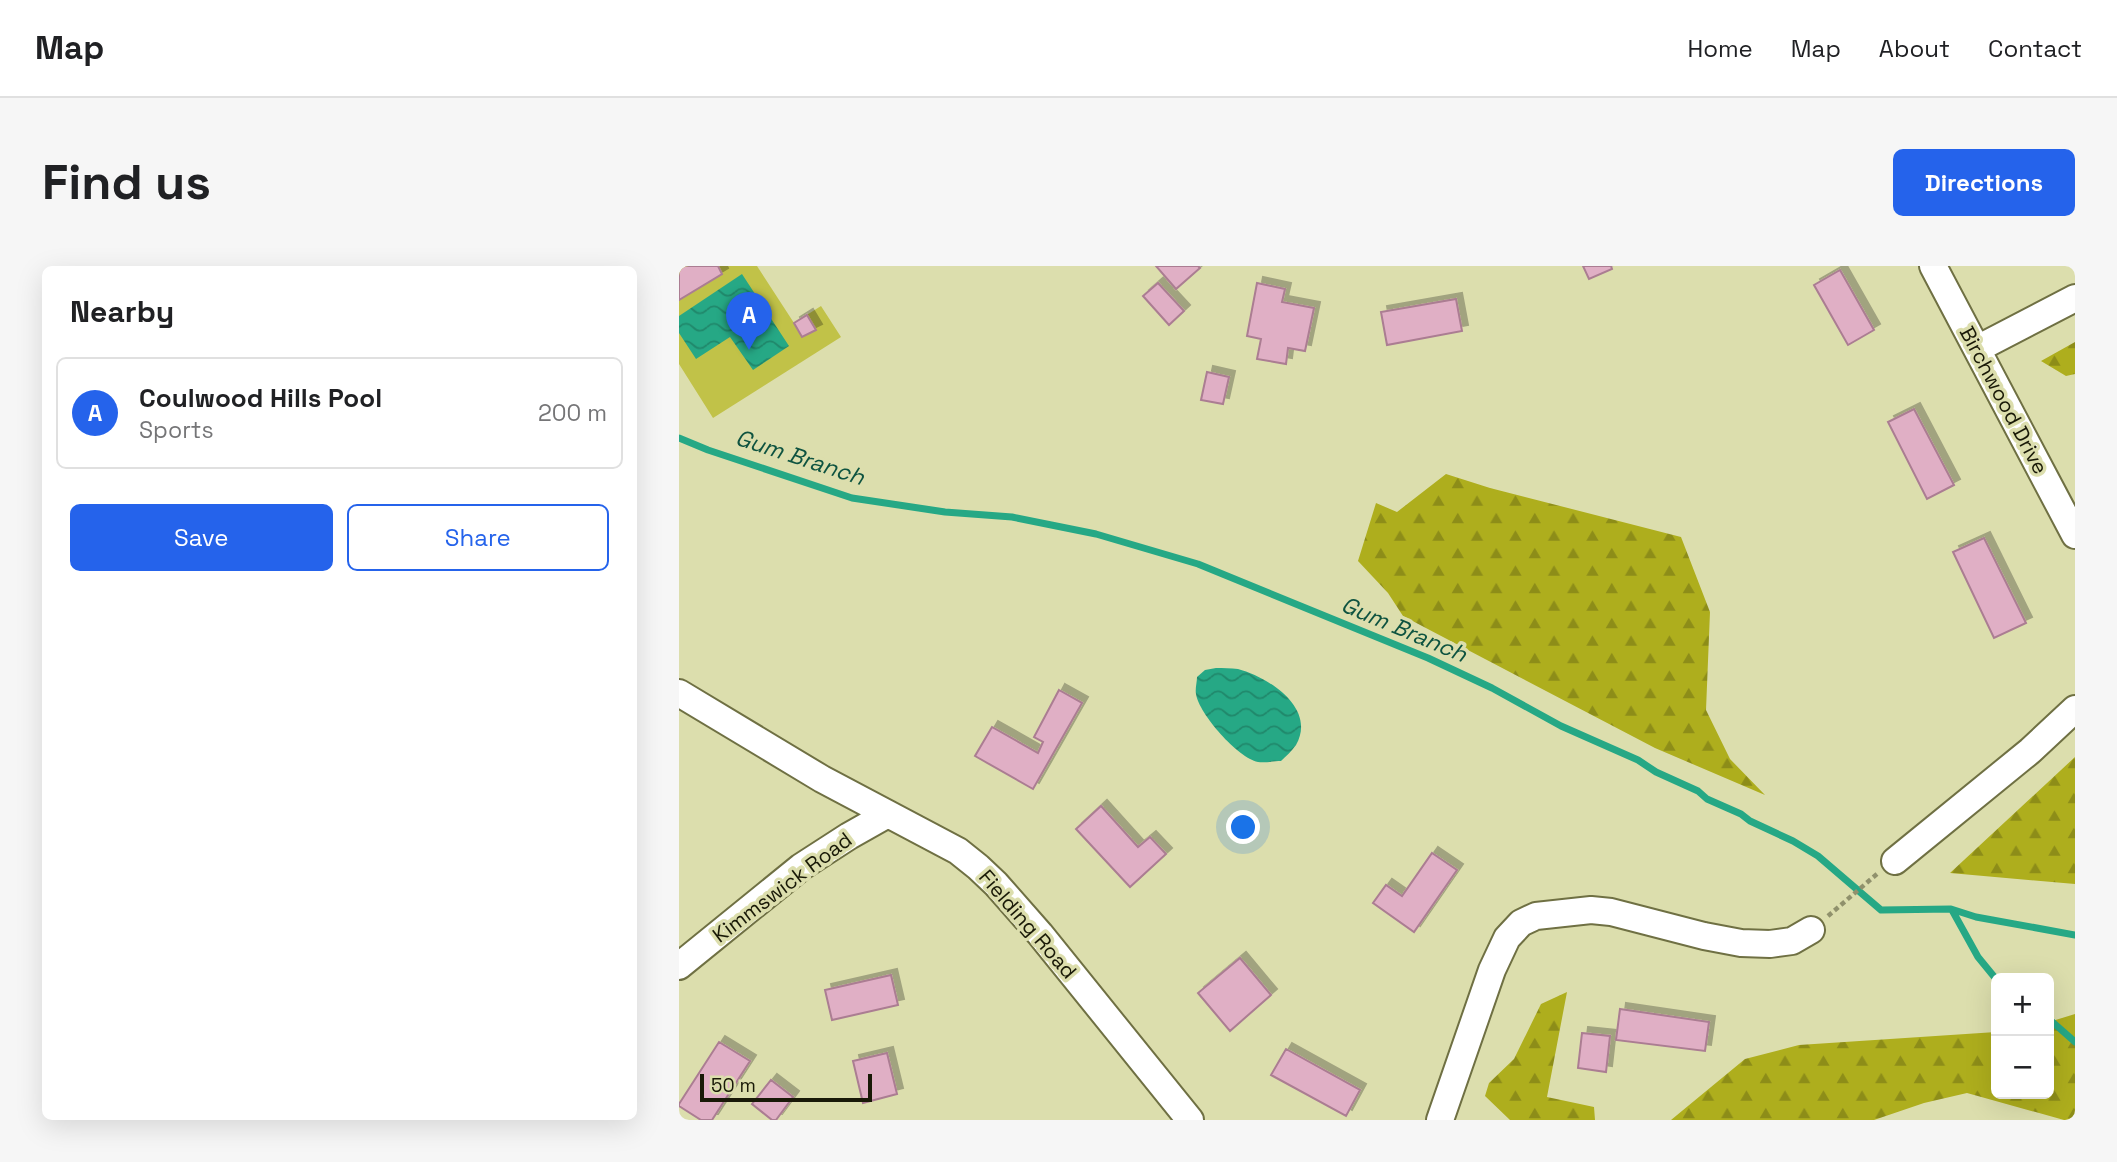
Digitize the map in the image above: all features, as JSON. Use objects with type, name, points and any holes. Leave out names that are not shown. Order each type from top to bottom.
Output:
[{"type":"street","name":"Birchwood Drive","points":[[1933,266],[2075,535]]},
{"type":"street","points":[[1977,349],[2075,298]]},
{"type":"street","name":"Fielding Road","points":[[679,693],[823,779],[958,851],[996,884],[1040,934],[1190,1120]]},
{"type":"street","points":[[1890,865],[2030,751],[2075,709]]},
{"type":"street","name":"Kimmswick Road","points":[[679,966],[801,867],[888,814]]},
{"type":"street","points":[[1440,1120],[1492,970],[1507,938],[1521,923],[1536,916],[1591,910],[1611,912],[1703,936],[1741,943],[1770,944],[1792,941],[1811,930]]},
{"type":"path","points":[[1841,906],[1890,865]]},
{"type":"shaded area","points":[[679,266],[757,266],[794,323],[821,306],[841,337],[713,418],[679,364]]},
{"type":"green space","points":[[2075,342],[2075,374],[2066,376],[2041,361]]},
{"type":"green space","points":[[1446,474],[1490,488],[1681,537],[1710,612],[1706,710],[1730,759],[1765,795],[1655,748],[1403,616],[1388,593],[1358,561],[1376,503],[1397,512]]},
{"type":"green space","points":[[2075,757],[2075,884],[1950,873]]},
{"type":"green space","points":[[1567,992],[1547,1097],[1594,1107],[1595,1120],[1510,1120],[1485,1096],[1489,1083],[1514,1059],[1541,1004]]},
{"type":"green space","points":[[2075,1014],[2075,1120],[2064,1120],[1967,1093],[1924,1103],[1874,1120],[1671,1120],[1745,1059],[1799,1045],[1991,1032],[1991,1099],[2054,1099],[2054,1020]]},
{"type":"water","points":[[742,274],[789,346],[753,370],[730,337],[696,359],[679,333],[679,316]]},
{"type":"water","points":[[1238,669],[1263,679],[1286,696],[1295,707],[1301,731],[1296,745],[1281,761],[1258,762],[1250,759],[1230,744],[1204,713],[1196,694],[1197,677],[1205,670]]},
{"type":"building","points":[[679,266],[718,266],[722,274],[679,300]]},
{"type":"building","points":[[1156,266],[1198,266],[1200,268],[1176,289]]},
{"type":"building","points":[[1583,266],[1611,266],[1612,269],[1589,279]]},
{"type":"building","points":[[1840,270],[1874,330],[1848,345],[1814,285]]},
{"type":"building","points":[[1158,283],[1184,311],[1169,325],[1143,296]]},
{"type":"building","points":[[1257,283],[1285,289],[1282,302],[1314,308],[1305,351],[1288,348],[1286,364],[1257,359],[1261,339],[1247,336]]},
{"type":"building","points":[[1456,299],[1462,331],[1387,345],[1381,312]]},
{"type":"building","points":[[807,315],[816,330],[802,337],[794,323]]},
{"type":"building","points":[[1207,372],[1229,377],[1223,404],[1201,400]]},
{"type":"building","points":[[1914,409],[1954,485],[1927,499],[1888,422]]},
{"type":"building","points":[[1984,538],[2026,623],[1994,638],[1953,552]]},
{"type":"building","points":[[1059,690],[1082,703],[1033,789],[975,756],[992,727],[1038,753],[1043,742],[1034,737]]},
{"type":"building","points":[[1101,806],[1138,847],[1150,837],[1166,854],[1130,887],[1076,829]]},
{"type":"building","points":[[1432,853],[1457,870],[1414,932],[1373,903],[1386,885],[1402,896]]},
{"type":"building","points":[[1240,958],[1271,995],[1230,1031],[1198,993]]},
{"type":"building","points":[[891,975],[898,1005],[832,1020],[825,990]]},
{"type":"building","points":[[1620,1009],[1709,1022],[1705,1051],[1616,1040]]},
{"type":"building","points":[[1582,1033],[1610,1036],[1606,1072],[1578,1068]]},
{"type":"building","points":[[719,1042],[750,1061],[712,1120],[701,1120],[679,1104]]},
{"type":"building","points":[[1286,1049],[1360,1090],[1346,1116],[1271,1075]]},
{"type":"building","points":[[887,1053],[897,1094],[863,1103],[853,1061]]},
{"type":"building","points":[[771,1080],[793,1097],[776,1120],[772,1120],[752,1104]]},
{"type":"waterway","name":"Gum Branch","points":[[679,438],[852,498],[945,512],[1012,517],[1096,534],[1198,564],[1428,658],[1492,688],[1561,726],[1638,760],[1656,772],[1698,791],[1707,799],[1741,814],[1818,856],[1881,910],[1951,909],[1976,917],[2075,935]]},
{"type":"waterway","points":[[1952,910],[1978,957],[1991,973]]},
{"type":"waterway","points":[[2054,1023],[2075,1042]]},
{"type":"place","name":"Coulwood Hills Pool","points":[[749,350]]}]
